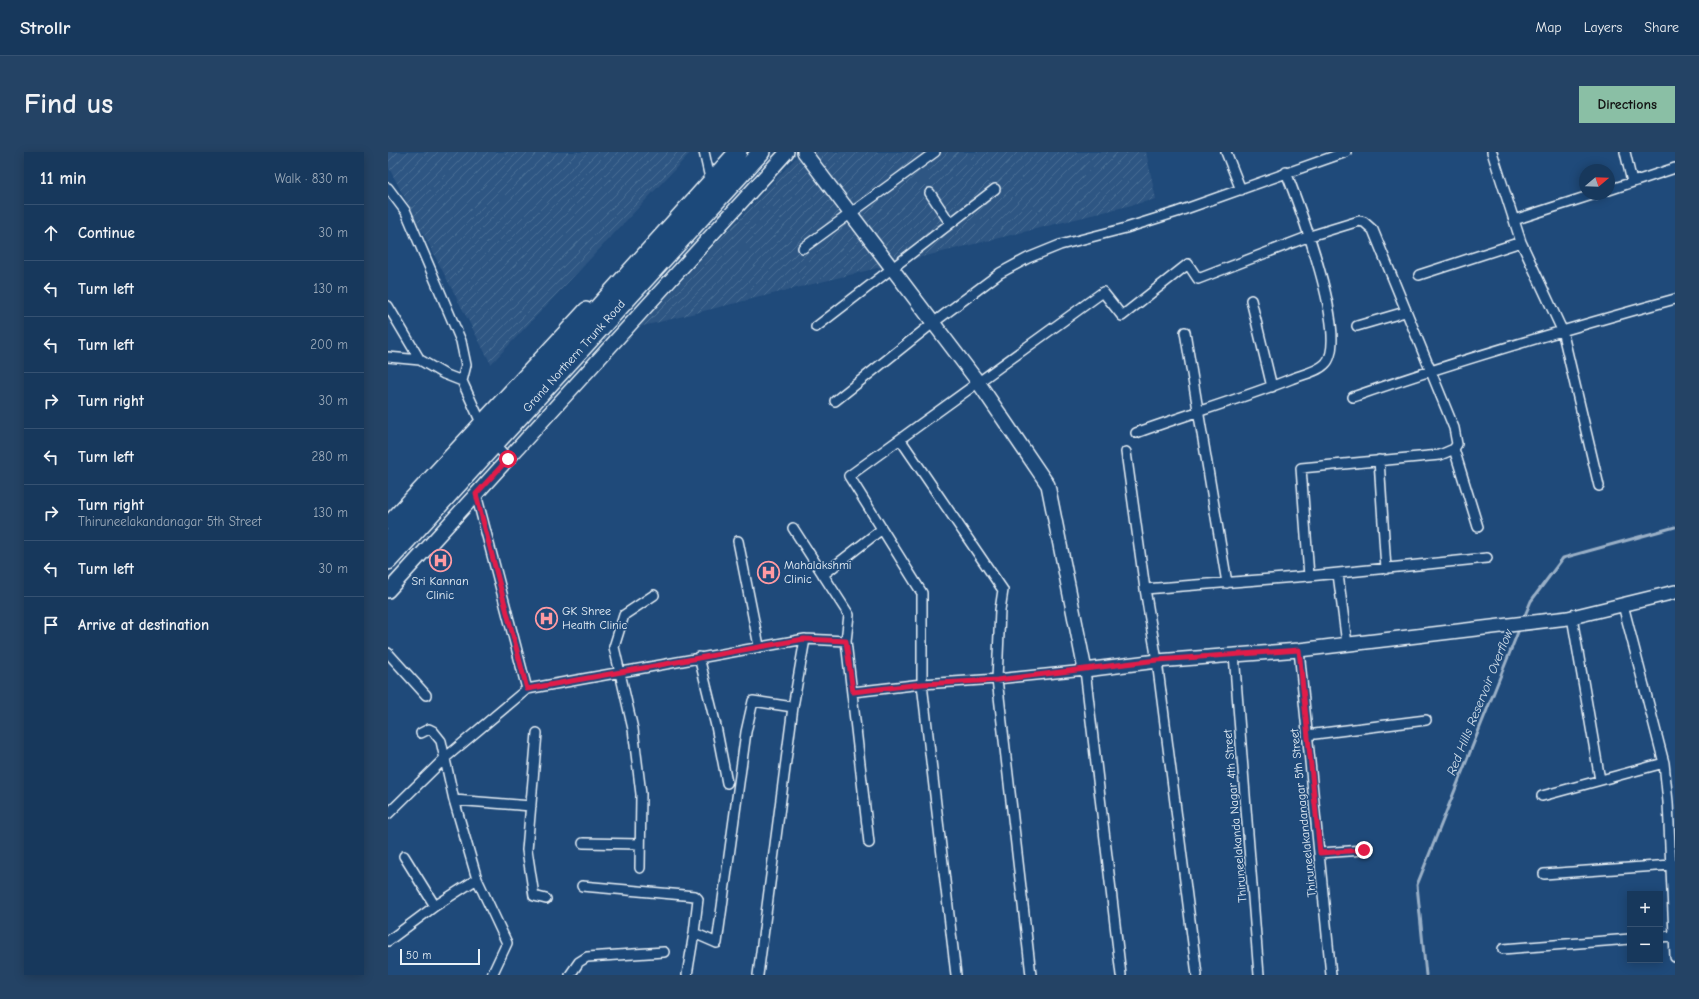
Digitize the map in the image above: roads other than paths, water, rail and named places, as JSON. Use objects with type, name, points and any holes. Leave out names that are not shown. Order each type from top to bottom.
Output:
[{"type":"highway","name":"Grand Northern Trunk Road","points":[[388,541],[487,434],[738,152]]},
{"type":"highway","name":"Grand Northern Trunk Road","points":[[388,562],[487,434],[761,152]]},
{"type":"street","points":[[704,152],[709,174]]},
{"type":"street","points":[[388,523],[487,434],[728,152]]},
{"type":"street","points":[[388,591],[787,152]]},
{"type":"street","points":[[804,152],[978,382],[1048,485],[1085,670],[1121,975]]},
{"type":"street","points":[[803,248],[934,152]]},
{"type":"street","points":[[1226,152],[1241,190]]},
{"type":"street","points":[[835,401],[933,323],[1000,273],[1028,258],[1060,245],[1126,228],[1241,190],[1286,172],[1346,152]]},
{"type":"street","points":[[1492,152],[1521,242],[1562,330],[1599,486]]},
{"type":"street","points":[[1625,152],[1632,182]]},
{"type":"street","points":[[1615,188],[1675,168]]},
{"type":"street","points":[[1136,433],[1272,386],[1325,364],[1331,352],[1332,325],[1310,236],[1286,172]]},
{"type":"street","points":[[388,188],[406,212],[461,341],[466,365],[462,381],[487,434],[508,459]]},
{"type":"street","points":[[816,327],[995,189]]},
{"type":"street","points":[[930,193],[950,223]]},
{"type":"street","points":[[1514,220],[1579,199]]},
{"type":"street","points":[[956,975],[922,684],[922,593],[849,476],[1103,292],[1122,316],[1188,264],[1198,280],[1310,236],[1358,221],[1364,222],[1373,230],[1454,428],[1457,444],[1454,449],[1440,455],[1301,468],[1309,576]]},
{"type":"street","points":[[1419,275],[1521,242]]},
{"type":"street","points":[[1250,300],[1272,386]]},
{"type":"street","points":[[1353,397],[1431,370],[1562,330],[1675,300]]},
{"type":"street","points":[[388,306],[420,360]]},
{"type":"street","points":[[1357,326],[1406,312]]},
{"type":"street","points":[[1185,332],[1227,583]]},
{"type":"street","points":[[388,357],[420,360],[444,374],[462,381]]},
{"type":"street","points":[[900,439],[1003,590],[1000,610],[997,680],[1031,975]]},
{"type":"street","points":[[1454,449],[1478,527]]},
{"type":"street","points":[[1126,452],[1145,589],[1157,660],[1197,975]]},
{"type":"street","points":[[1379,460],[1386,569]]},
{"type":"street","points":[[476,494],[527,689]]},
{"type":"street","points":[[793,528],[849,615],[846,641],[870,843]]},
{"type":"street","points":[[823,575],[882,529]]},
{"type":"street","points":[[738,541],[759,646]]},
{"type":"street","points":[[1145,589],[1338,574],[1487,558]]},
{"type":"street","points":[[1338,574],[1347,644]]},
{"type":"street","points":[[853,692],[922,684],[997,680],[1157,660],[1299,650],[1467,630],[1570,617],[1675,592]]},
{"type":"street","points":[[640,868],[641,794],[634,736],[618,671],[614,647],[624,615],[654,594]]},
{"type":"street","points":[[1623,605],[1664,762],[1672,871],[1673,936],[1675,957]]},
{"type":"street","points":[[1570,617],[1600,780]]},
{"type":"street","points":[[388,814],[445,758],[527,689],[618,671],[804,639],[846,641]]},
{"type":"street","points":[[758,975],[793,707],[804,639]]},
{"type":"street","name":"Thiruneelakandanagar 5th Street","points":[[1299,650],[1331,975]]},
{"type":"street","points":[[388,653],[426,695]]},
{"type":"street","name":"Thiruneelakanda Nagar 4th Street","points":[[1234,654],[1260,975]]},
{"type":"street","points":[[699,657],[716,726],[727,783]]},
{"type":"street","points":[[694,933],[717,943],[746,732],[753,701],[793,707]]},
{"type":"street","points":[[1307,735],[1426,720]]},
{"type":"street","points":[[421,733],[429,729],[433,731],[441,741],[454,800],[477,879],[507,943],[492,975]]},
{"type":"street","points":[[537,733],[527,850],[534,896],[546,899]]},
{"type":"street","points":[[1542,796],[1664,762]]},
{"type":"street","points":[[454,800],[531,806]]},
{"type":"street","points":[[583,843],[640,844]]},
{"type":"street","points":[[1320,853],[1364,850]]},
{"type":"street","points":[[404,856],[435,906]]},
{"type":"street","points":[[1544,874],[1672,871]]},
{"type":"street","points":[[388,941],[435,906],[477,879]]},
{"type":"street","points":[[582,886],[695,896],[698,899],[688,975]]},
{"type":"street","points":[[1663,937],[1673,936]]},
{"type":"street","points":[[1503,950],[1627,939]]},
{"type":"street","points":[[570,975],[579,962],[587,957],[664,952]]},
{"type":"waterway","name":"Red Hills Reservoir Overflow","points":[[1523,620],[1531,601],[1563,558],[1675,527]]},
{"type":"waterway","name":"Red Hills Reservoir Overflow","points":[[1426,975],[1417,885],[1520,627]]},
{"type":"place","name":"Sri Kannan Clinic","points":[[440,560]]},
{"type":"place","name":"Mahalakshmi Clinic","points":[[768,572]]},
{"type":"place","name":"GK Shree Health Clinic","points":[[546,618]]}]
